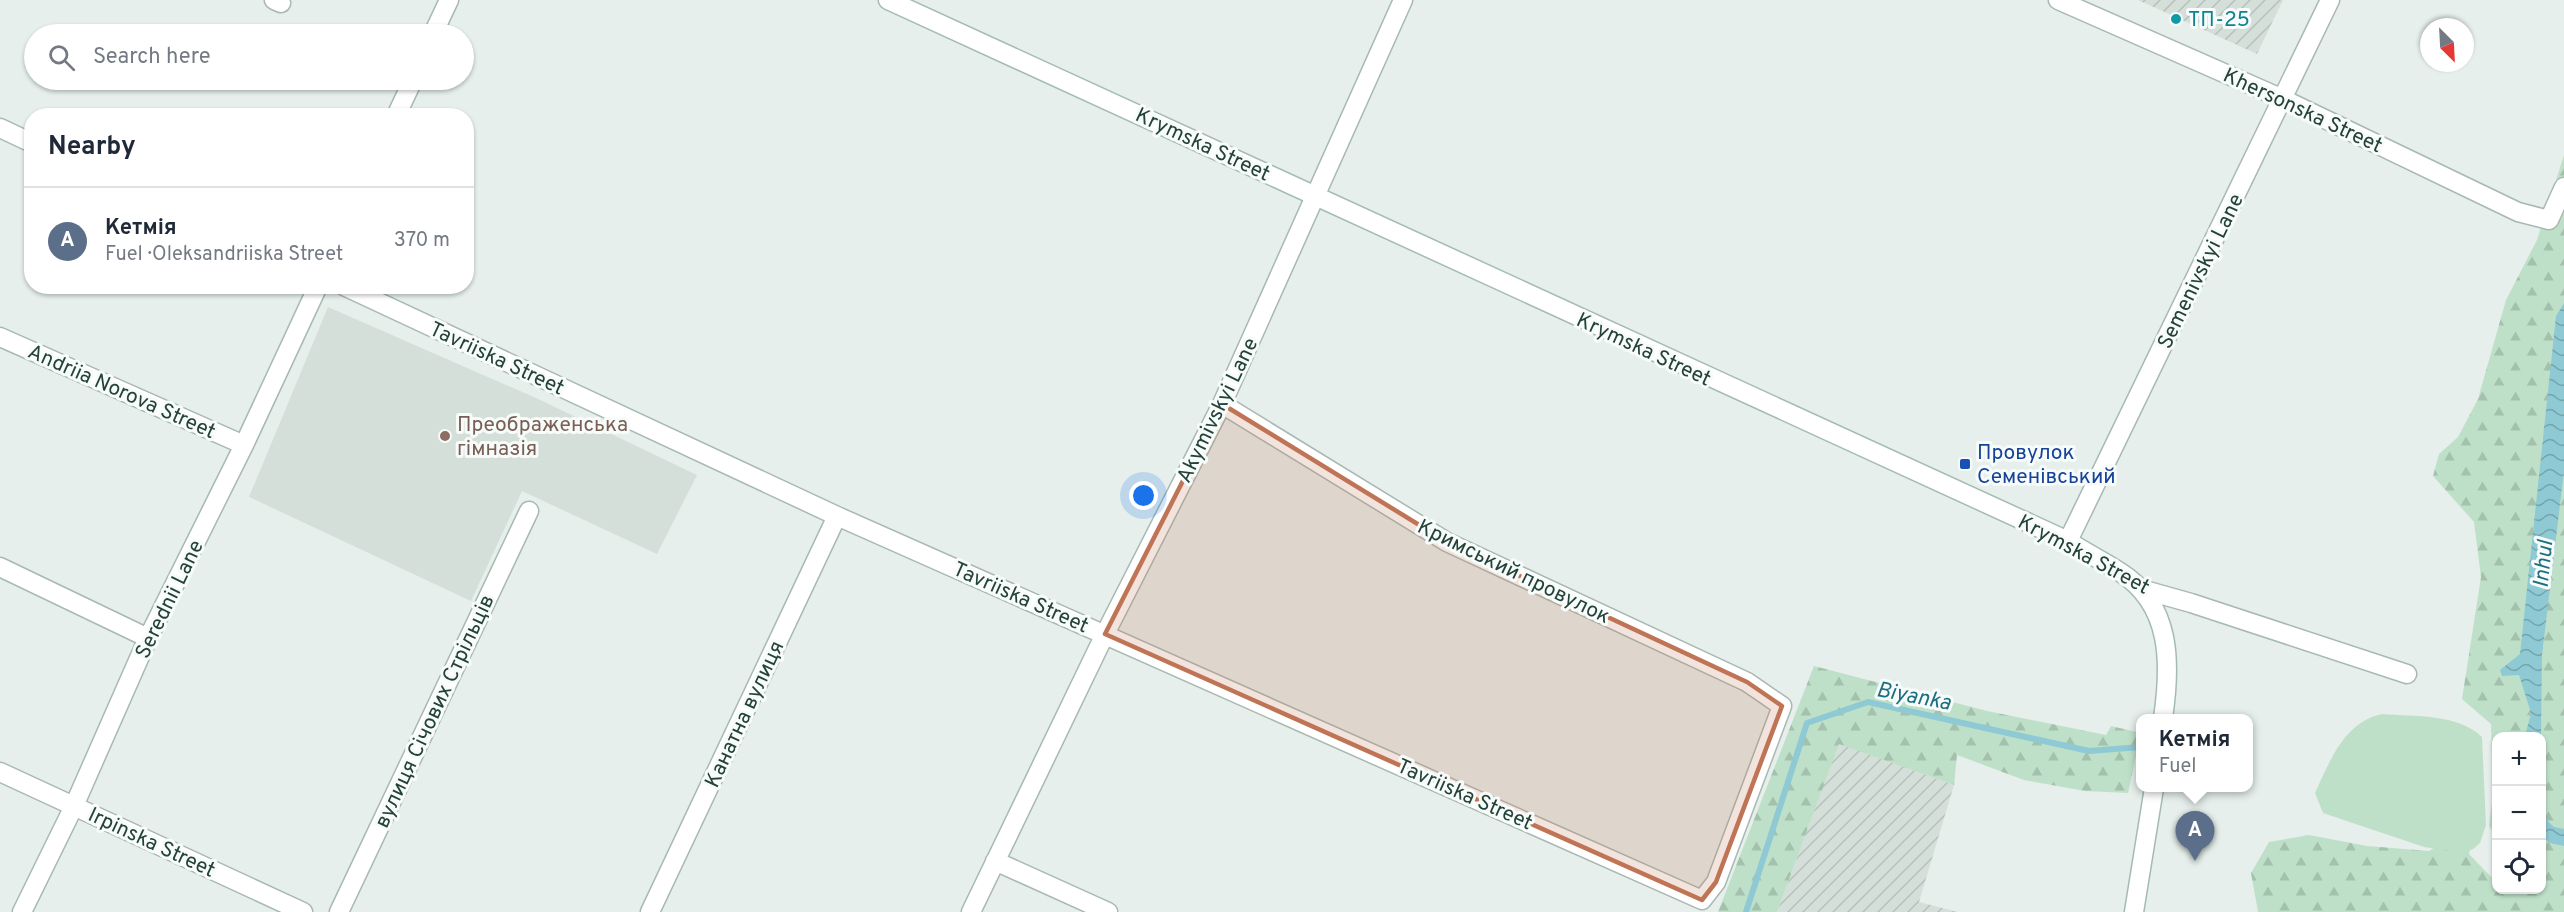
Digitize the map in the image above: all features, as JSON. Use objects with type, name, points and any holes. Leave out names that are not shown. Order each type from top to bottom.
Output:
[{"type":"street","points":[[438,24],[449,0]]},
{"type":"street","name":"Krymska Street","points":[[888,0],[1316,196],[1644,350],[2068,541],[2121,573],[2141,589],[2191,603],[2408,674]]},
{"type":"street","name":"Akymivskyi Lane","points":[[971,912],[1105,634],[1222,404],[1403,0]]},
{"type":"street","name":"Khersonska Street","points":[[2058,0],[2283,99],[2518,212],[2549,220],[2564,187]]},
{"type":"street","name":"Semenivskyi Lane","points":[[2068,541],[2330,0]]},
{"type":"street","points":[[400,108],[408,90]]},
{"type":"street","points":[[0,128],[24,139]]},
{"type":"street","name":"Serednii Lane","points":[[22,912],[74,806],[148,638],[244,445],[314,294]]},
{"type":"street","name":"Tavriiska Street","points":[[361,294],[837,516],[1702,900]]},
{"type":"street","name":"Andriia Norova Street","points":[[0,337],[244,445]]},
{"type":"street","name":"Кримський провулок","points":[[1222,404],[1447,542],[1747,682],[1782,706],[1716,882],[1702,900]]},
{"type":"street","name":"вулиця Січових Стрільців","points":[[339,912],[529,511]]},
{"type":"street","name":"Канатна вулиця","points":[[650,912],[837,516]]},
{"type":"street","points":[[0,567],[148,638]]},
{"type":"street","points":[[2141,589],[2159,615],[2166,645],[2168,675],[2164,714]]},
{"type":"street","name":"Irpinska Street","points":[[0,772],[303,912]]},
{"type":"street","points":[[2134,912],[2153,792]]},
{"type":"street","points":[[995,861],[1108,912]]},
{"type":"highlighted area","points":[[1222,404],[1447,542],[1747,682],[1782,706],[1716,882],[1702,900],[1105,634]]},
{"type":"shaded area","points":[[2138,0],[2283,0],[2257,54]]},
{"type":"shaded area","name":"Преображенська гімназія","points":[[328,307],[536,398],[697,475],[657,554],[522,491],[471,601],[249,497]]},
{"type":"shaded area","points":[[1839,743],[1954,785],[1919,902],[1958,912],[1777,912]]},
{"type":"green space","points":[[2564,155],[2564,912],[2258,912],[2251,873],[2269,842],[2309,835],[2367,846],[2429,851],[2452,836],[2473,836],[2469,854],[2492,878],[2492,894],[2546,894],[2546,732],[2492,732],[2492,758],[2491,724],[2462,699],[2481,577],[2474,522],[2433,476],[2439,454],[2458,437],[2478,399],[2506,300],[2537,240]]},
{"type":"green space","points":[[1814,666],[1987,711],[2106,735],[2111,726],[2136,732],[2136,756],[2128,793],[2085,791],[2024,780],[1957,755],[1954,785],[1839,744],[1777,912],[1718,912]]},
{"type":"green space","points":[[2382,714],[2448,720],[2472,729],[2482,737],[2486,825],[2480,843],[2473,849],[2464,853],[2424,847],[2323,813],[2315,793],[2340,744],[2358,725]]},
{"type":"green space","points":[[2492,801],[2492,831],[2489,826]]},
{"type":"water","name":"Inhul","points":[[2564,303],[2564,471],[2542,655],[2541,732],[2526,732],[2531,713],[2519,675],[2502,676],[2500,670],[2520,654],[2556,316]]},
{"type":"water","points":[[2546,820],[2554,827],[2564,829],[2564,846],[2550,843],[2546,840]]},
{"type":"waterway","name":"Biyanka","points":[[1746,912],[1807,723],[1868,702],[2089,751],[2136,747]]},
{"type":"place","name":"ТП-25","points":[[2176,19]]},
{"type":"place","name":"Преображенська гімназія","points":[[445,436]]},
{"type":"place","name":"Провулок Семенівський","points":[[1965,464]]},
{"type":"place","name":"Кетмія","points":[[2195,861]]}]
